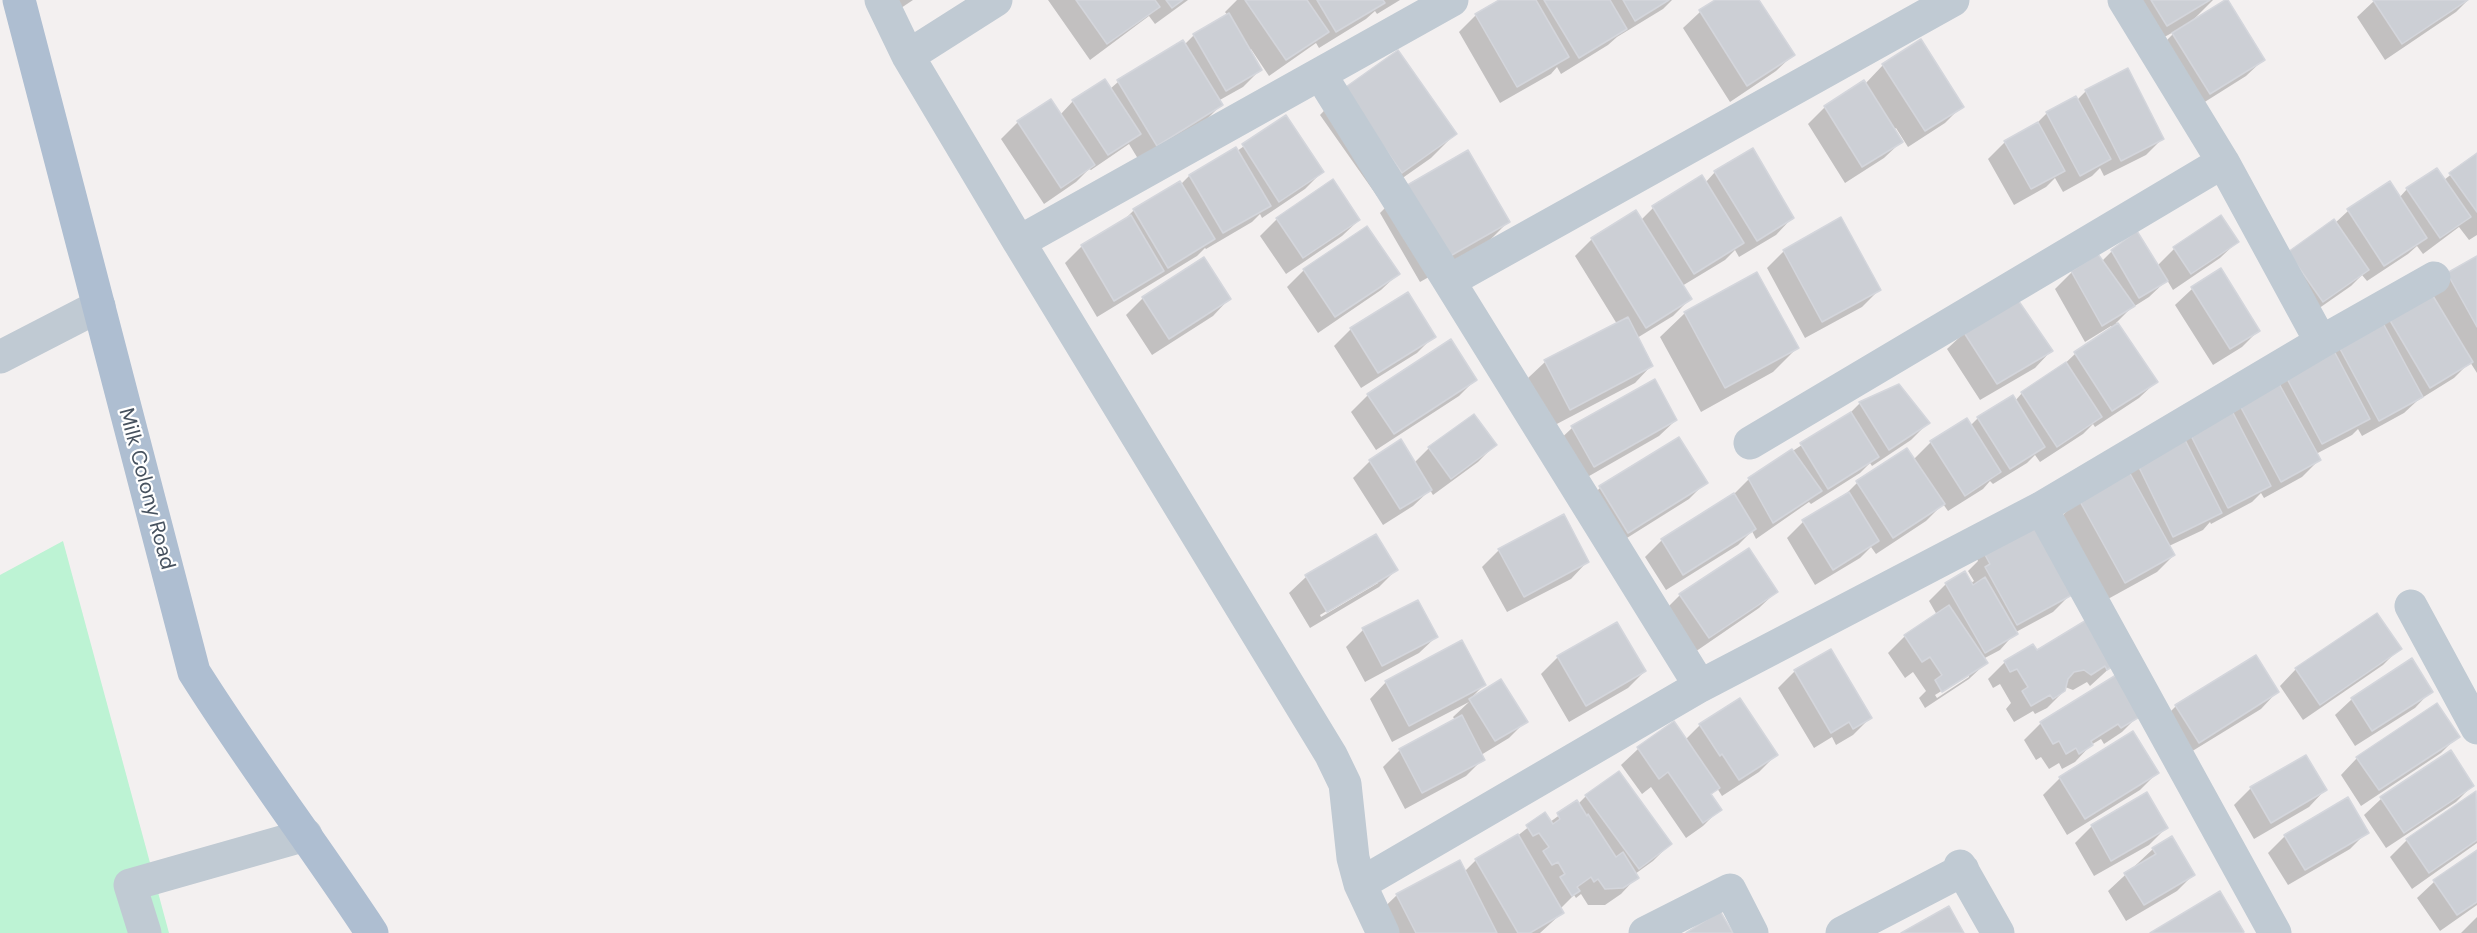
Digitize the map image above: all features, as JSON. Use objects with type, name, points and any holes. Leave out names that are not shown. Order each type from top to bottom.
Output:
[{"type":"main road","name":"Milk Colony Road","points":[[19,0],[194,672],[233,733],[372,933]]},
{"type":"street","points":[[881,0],[908,56],[1331,755],[1345,784],[1353,858],[1360,884],[1383,933]]},
{"type":"street","points":[[908,56],[996,0]]},
{"type":"street","points":[[1019,242],[1452,0]]},
{"type":"street","points":[[1449,281],[1953,0]]},
{"type":"street","points":[[2124,0],[2223,162],[2321,342]]},
{"type":"street","points":[[1320,74],[1700,686]]},
{"type":"street","points":[[1750,443],[2223,162]]},
{"type":"street","points":[[1360,884],[1700,686],[2041,508],[2321,342],[2434,278]]},
{"type":"street","points":[[0,357],[99,306]]},
{"type":"street","points":[[2041,508],[2275,933]]},
{"type":"street","points":[[2411,606],[2477,728]]},
{"type":"street","points":[[145,933],[130,885],[306,836]]},
{"type":"street","points":[[1842,933],[1962,868],[1998,933]]},
{"type":"street","points":[[1645,933],[1730,890],[1752,933]]},
{"type":"green space","points":[[63,541],[169,933],[0,933],[0,575]]},
{"type":"building","points":[[1076,0],[1155,0],[1160,7],[1107,44]]},
{"type":"building","points":[[1166,0],[1183,0],[1172,8]]},
{"type":"building","points":[[1245,0],[1307,0],[1329,32],[1286,60]]},
{"type":"building","points":[[1317,0],[1383,0],[1385,3],[1336,32]]},
{"type":"building","points":[[1499,0],[1536,0],[1569,57],[1517,87],[1475,14]]},
{"type":"building","points":[[1544,0],[1610,0],[1627,29],[1579,58]]},
{"type":"building","points":[[1623,0],[1669,0],[1635,21]]},
{"type":"building","points":[[1715,0],[1759,0],[1795,55],[1747,86],[1699,10]]},
{"type":"building","points":[[2151,0],[2210,0],[2167,26]]},
{"type":"building","points":[[2228,0],[2265,60],[2210,94],[2172,33]]},
{"type":"building","points":[[2373,0],[2468,0],[2402,44]]},
{"type":"building","points":[[1229,13],[1262,70],[1226,91],[1193,34]]},
{"type":"building","points":[[1921,39],[1964,107],[1925,131],[1882,64]]},
{"type":"building","points":[[1183,40],[1223,105],[1157,146],[1117,80]]},
{"type":"building","points":[[1398,50],[1457,134],[1402,173],[1343,89]]},
{"type":"building","points":[[2128,68],[2164,139],[2121,161],[2085,90]]},
{"type":"building","points":[[1105,79],[1141,134],[1108,155],[1072,100]]},
{"type":"building","points":[[1864,80],[1903,142],[1862,167],[1824,106]]},
{"type":"building","points":[[2076,96],[2111,159],[2080,176],[2046,112]]},
{"type":"building","points":[[1051,99],[1095,165],[1061,188],[1017,121]]},
{"type":"building","points":[[1286,115],[1324,172],[1279,202],[1242,144]]},
{"type":"building","points":[[2038,122],[2065,171],[2031,189],[2004,141]]},
{"type":"building","points":[[1236,147],[1271,206],[1223,233],[1189,175]]},
{"type":"building","points":[[1753,148],[1794,218],[1757,241],[1714,171]]},
{"type":"building","points":[[1468,150],[1510,222],[1445,259],[1404,187]]},
{"type":"building","points":[[2477,153],[2477,212],[2449,173]]},
{"type":"building","points":[[2437,168],[2471,217],[2440,238],[2406,188]]},
{"type":"building","points":[[1702,175],[1744,243],[1694,274],[1652,206]]},
{"type":"building","points":[[1333,179],[1360,220],[1303,258],[1276,218]]},
{"type":"building","points":[[1180,181],[1215,239],[1168,268],[1133,209]]},
{"type":"building","points":[[2390,181],[2427,238],[2384,266],[2347,209]]},
{"type":"building","points":[[1636,210],[1692,299],[1646,328],[1591,238]]},
{"type":"building","points":[[1131,215],[1164,271],[1114,301],[1081,245]]},
{"type":"building","points":[[2221,215],[2239,242],[2191,274],[2173,247]]},
{"type":"building","points":[[1841,217],[1881,290],[1822,322],[1783,250]]},
{"type":"building","points":[[2334,219],[2369,270],[2323,302],[2288,252]]},
{"type":"building","points":[[1367,226],[1400,274],[1335,317],[1303,269]]},
{"type":"building","points":[[2137,231],[2168,281],[2139,298],[2111,250]]},
{"type":"building","points":[[2098,254],[2135,306],[2102,326],[2071,271]]},
{"type":"building","points":[[2477,256],[2477,327],[2447,273]]},
{"type":"building","points":[[1204,257],[1231,299],[1169,339],[1142,297]]},
{"type":"building","points":[[2221,268],[2260,331],[2230,349],[2191,287]]},
{"type":"building","points":[[1757,272],[1799,348],[1725,388],[1684,312]]},
{"type":"building","points":[[2430,291],[2473,362],[2430,388],[2388,317]]},
{"type":"building","points":[[1408,292],[1436,337],[1378,373],[1350,328]]},
{"type":"building","points":[[2018,300],[2053,351],[1997,384],[1963,331]]},
{"type":"building","points":[[1628,317],[1653,366],[1570,410],[1544,360]]},
{"type":"building","points":[[2118,323],[2158,382],[2112,411],[2074,352]]},
{"type":"building","points":[[2383,323],[2423,397],[2379,421],[2339,347]]},
{"type":"building","points":[[1451,339],[1477,380],[1394,434],[1367,394]]},
{"type":"building","points":[[2333,349],[2370,419],[2322,444],[2285,375]]},
{"type":"building","points":[[2066,362],[2102,417],[2057,447],[2021,392]]},
{"type":"building","points":[[1655,379],[1677,420],[1594,467],[1571,426]]},
{"type":"building","points":[[2277,380],[2321,460],[2281,482],[2238,402]]},
{"type":"building","points":[[1899,384],[1930,423],[1889,450],[1859,402]]},
{"type":"building","points":[[2013,395],[2045,447],[2010,469],[1977,417]]},
{"type":"building","points":[[2230,407],[2271,486],[2228,508],[2188,430]]},
{"type":"building","points":[[1851,412],[1879,457],[1828,489],[1800,443]]},
{"type":"building","points":[[1474,414],[1497,445],[1451,479],[1428,447]]},
{"type":"building","points":[[1967,418],[2001,472],[1965,496],[1930,441]]},
{"type":"building","points":[[2181,432],[2222,513],[2173,537],[2133,455]]},
{"type":"building","points":[[1679,437],[1708,483],[1628,533],[1599,486]]},
{"type":"building","points":[[1401,439],[1432,490],[1400,509],[1369,460]]},
{"type":"building","points":[[1907,448],[1945,504],[1893,538],[1856,481]]},
{"type":"building","points":[[1792,449],[1822,491],[1773,523],[1748,478]]},
{"type":"building","points":[[2128,470],[2175,555],[2125,583],[2078,498]]},
{"type":"building","points":[[1849,492],[1879,541],[1833,570],[1802,520]]},
{"type":"building","points":[[1734,493],[1756,529],[1683,575],[1661,539]]},
{"type":"building","points":[[1564,514],[1589,562],[1524,597],[1498,549]]},
{"type":"building","points":[[2031,520],[2072,595],[2017,625],[1985,567],[1990,564],[1984,553]]},
{"type":"building","points":[[1376,534],[1398,570],[1327,612],[1305,575]]},
{"type":"building","points":[[1749,548],[1778,592],[1709,638],[1679,594]]},
{"type":"building","points":[[1965,571],[1973,585],[1985,577],[2018,634],[1985,653],[1945,583]]},
{"type":"building","points":[[1418,600],[1438,637],[1382,666],[1362,628]]},
{"type":"building","points":[[1949,605],[1988,663],[1942,692],[1935,680],[1942,675],[1930,657],[1922,662],[1904,635]]},
{"type":"building","points":[[2377,613],[2402,649],[2320,705],[2295,668]]},
{"type":"building","points":[[2088,619],[2115,665],[2107,670],[2105,666],[2091,675],[2084,670],[2074,672],[2068,679],[2065,691],[2053,699],[2050,695],[2031,706],[2022,691],[2028,687],[2017,669],[2010,672],[2004,661],[2033,644],[2037,650]]},
{"type":"building","points":[[1617,622],[1646,671],[1586,706],[1557,656]]},
{"type":"building","points":[[1462,640],[1486,685],[1409,726],[1385,681]]},
{"type":"building","points":[[1831,649],[1872,718],[1853,729],[1849,722],[1831,733],[1794,670]]},
{"type":"building","points":[[2256,655],[2279,692],[2199,743],[2175,705]]},
{"type":"building","points":[[2412,658],[2433,692],[2372,731],[2351,698]]},
{"type":"building","points":[[2116,675],[2141,716],[2121,728],[2118,724],[2091,741],[2093,745],[2079,754],[2076,748],[2066,754],[2059,741],[2053,744],[2040,722]]},
{"type":"building","points":[[1501,679],[1528,722],[1495,741],[1469,699]]},
{"type":"building","points":[[1740,698],[1778,755],[1739,780],[1699,724]]},
{"type":"building","points":[[2437,703],[2460,737],[2379,790],[2356,757]]},
{"type":"building","points":[[1462,715],[1485,760],[1422,793],[1399,749]]},
{"type":"building","points":[[1674,721],[1720,788],[1711,794],[1722,810],[1703,823],[1668,772],[1659,779],[1637,747]]},
{"type":"building","points":[[2133,731],[2159,773],[2085,819],[2059,777]]},
{"type":"building","points":[[2451,750],[2474,786],[2404,833],[2380,797]]},
{"type":"building","points":[[2306,755],[2327,790],[2271,823],[2250,787]]},
{"type":"building","points":[[1619,771],[1672,844],[1639,869],[1585,795]]},
{"type":"building","points":[[2476,791],[2477,840],[2429,873],[2406,839]]},
{"type":"building","points":[[2147,792],[2168,828],[2111,861],[2091,825]]},
{"type":"building","points":[[2348,797],[2369,833],[2305,870],[2284,835]]},
{"type":"building","points":[[1577,800],[1616,857],[1623,852],[1639,878],[1623,888],[1605,889],[1598,879],[1594,882],[1591,877],[1577,887],[1580,891],[1572,896],[1560,877],[1565,874],[1558,862],[1552,865],[1543,851],[1549,847],[1539,833],[1533,836],[1526,825],[1545,812],[1553,824],[1560,819],[1557,813]]},
{"type":"building","points":[[1518,834],[1564,913],[1530,933],[1518,933],[1475,859]]},
{"type":"building","points":[[2172,836],[2195,875],[2144,905],[2124,873],[2156,854],[2152,848]]},
{"type":"building","points":[[2477,850],[2477,902],[2457,915],[2433,880]]},
{"type":"building","points":[[1460,860],[1497,933],[1416,933],[1396,894]]},
{"type":"building","points":[[2220,891],[2244,932],[2150,933]]},
{"type":"building","points":[[1949,906],[1964,933],[1901,933]]},
{"type":"building","points":[[1720,911],[1733,933],[1686,933]]}]
